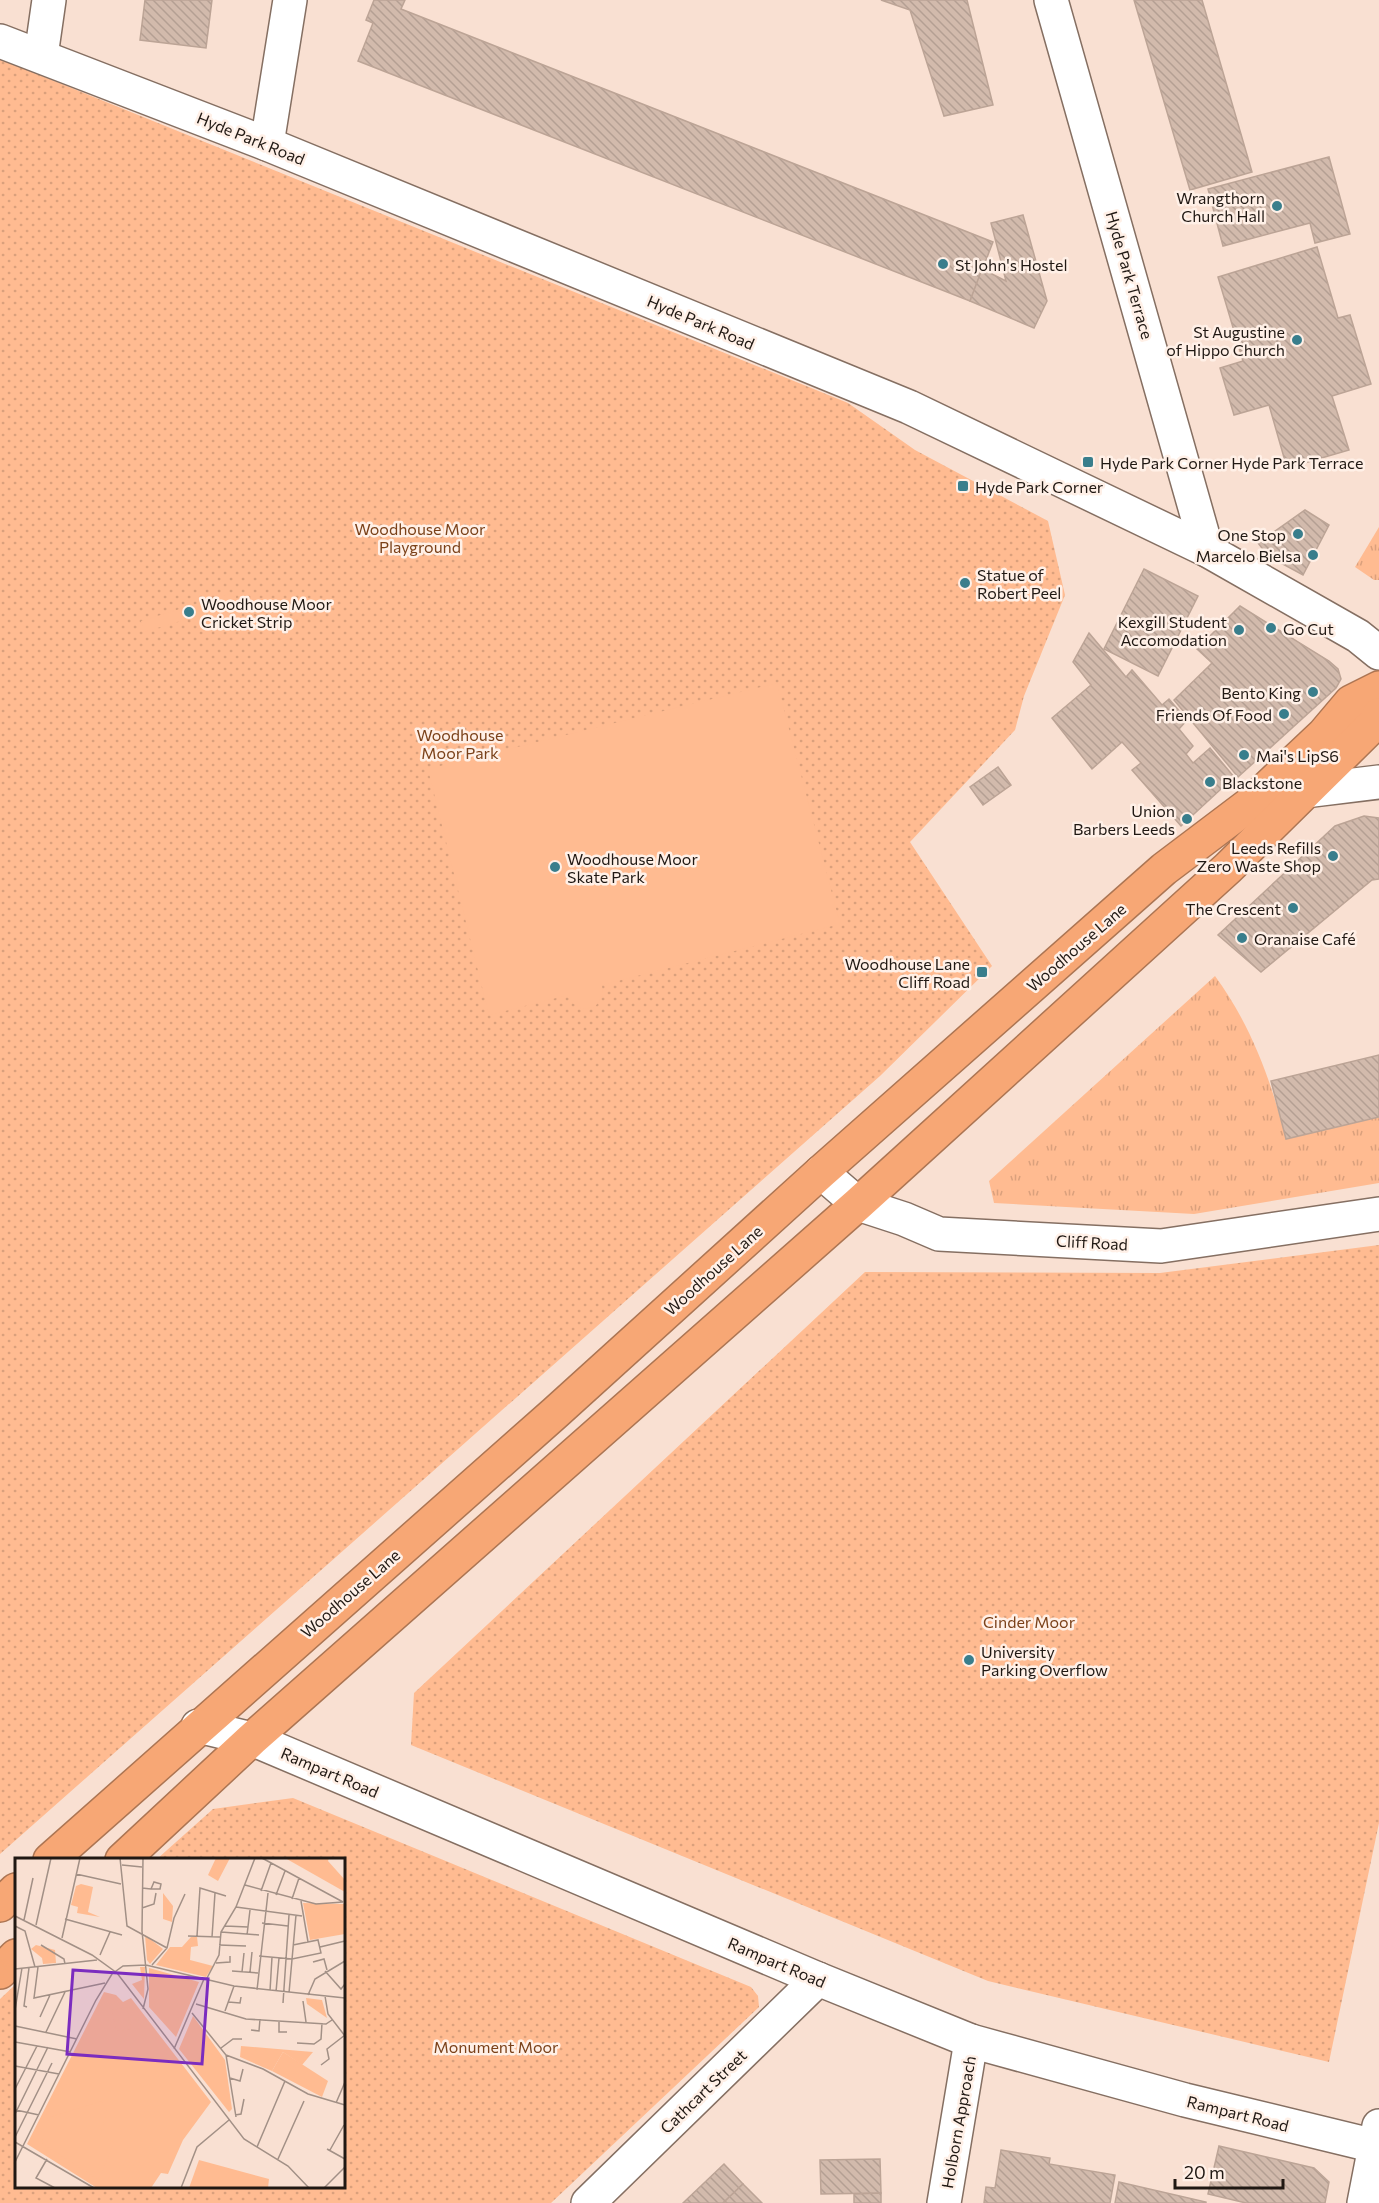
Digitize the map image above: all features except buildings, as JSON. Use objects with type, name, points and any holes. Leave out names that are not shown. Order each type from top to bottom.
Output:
[{"type":"highway","name":"Woodhouse Lane","points":[[52,1858],[198,1726],[555,1413],[821,1172],[1169,866],[1250,804],[1324,734],[1351,702],[1379,688]]},
{"type":"highway","points":[[124,1858],[252,1739],[858,1204],[1228,868],[1375,723],[1379,715]]},
{"type":"highway","points":[[0,1905],[15,1891]]},
{"type":"highway","points":[[0,1972],[15,1957]]},
{"type":"street","points":[[41,56],[49,0]]},
{"type":"street","points":[[267,144],[290,0]]},
{"type":"street","name":"Hyde Park Terrace","points":[[1051,0],[1207,550]]},
{"type":"street","name":"Hyde Park Road","points":[[0,41],[267,144],[909,407],[1207,550],[1358,636],[1379,653]]},
{"type":"street","points":[[1305,791],[1379,782]]},
{"type":"street","name":"Cliff Road","points":[[821,1172],[858,1204],[904,1219],[939,1234],[1161,1246],[1379,1214]]},
{"type":"street","name":"Rampart Road","points":[[198,1726],[252,1739],[818,1979],[971,2041],[1185,2100],[1373,2165]]},
{"type":"street","name":"Cathcart Street","points":[[588,2203],[818,1979]]},
{"type":"street","name":"Holborn Approach","points":[[944,2203],[971,2041]]},
{"type":"green space","name":"Woodhouse Moor Park","points":[[0,59],[848,403],[915,450],[1048,521],[1065,595],[1024,696],[1015,730],[910,842],[992,966],[880,1076],[0,1854]]},
{"type":"green space","points":[[1379,527],[1379,580],[1374,580],[1355,567]]},
{"type":"green space","name":"Woodhouse Moor Cricket Strip","points":[[235,592],[237,604],[144,632],[141,621]]},
{"type":"green space","points":[[777,683],[840,924],[602,985],[603,995],[595,1007],[582,1009],[571,1002],[568,995],[489,1015],[428,769]]},
{"type":"green space","points":[[1215,976],[1239,1014],[1258,1054],[1274,1096],[1286,1139],[1379,1117],[1379,1183],[1194,1214],[994,1203],[989,1181]]},
{"type":"green space","name":"Cinder Moor","points":[[1379,1245],[1379,1823],[1329,2062],[988,1981],[411,1745],[414,1693],[865,1272],[1160,1273]]},
{"type":"green space","name":"Monument Moor","points":[[293,1798],[751,1987],[758,1996],[759,2007],[551,2203],[0,2203],[0,1999],[15,1985],[15,2188],[345,2188],[345,1858],[158,1858],[213,1809]]},
{"type":"place","name":"Wrangthorn Church Hall","points":[[1277,206]]},
{"type":"place","name":"St John's Hostel","points":[[943,264]]},
{"type":"place","name":"St Augustine of Hippo Church","points":[[1297,340]]},
{"type":"place","name":"Hyde Park Corner Hyde Park Terrace","points":[[1088,462]]},
{"type":"place","name":"Hyde Park Corner","points":[[963,486]]},
{"type":"place","name":"One Stop","points":[[1298,534]]},
{"type":"place","name":"Marcelo Bielsa","points":[[1313,555]]},
{"type":"place","name":"Statue of Robert Peel","points":[[965,583]]},
{"type":"place","name":"Woodhouse Moor Cricket Strip","points":[[189,612]]},
{"type":"place","name":"Go Cut","points":[[1271,628]]},
{"type":"place","name":"Kexgill Student Accomodation","points":[[1239,630]]},
{"type":"place","name":"Bento King","points":[[1313,692]]},
{"type":"place","name":"Friends Of Food","points":[[1284,714]]},
{"type":"place","name":"Mai's LipS6","points":[[1244,755]]},
{"type":"place","name":"Blackstone","points":[[1210,782]]},
{"type":"place","name":"Union Barbers Leeds","points":[[1187,819]]},
{"type":"place","name":"Leeds Refills Zero Waste Shop","points":[[1333,856]]},
{"type":"place","name":"Woodhouse Moor Skate Park","points":[[555,867]]},
{"type":"place","name":"The Crescent","points":[[1293,908]]},
{"type":"place","name":"Oranaise Café","points":[[1242,938]]},
{"type":"place","name":"Woodhouse Lane Cliff Road","points":[[982,972]]},
{"type":"place","name":"University Parking Overflow","points":[[969,1660]]},
{"type":"park label","name":"Woodhouse Moor Playground","points":[[420,537]]}]
